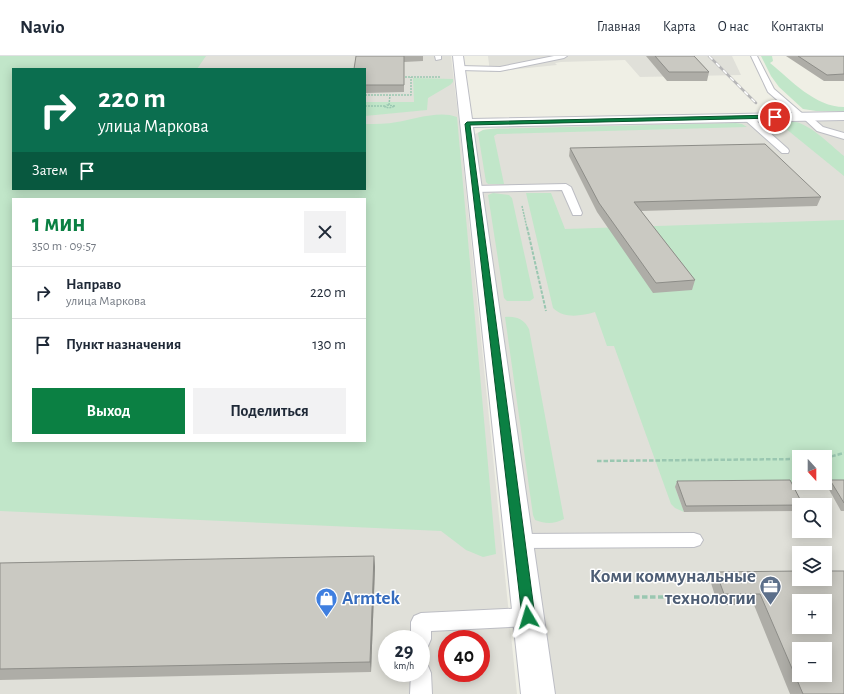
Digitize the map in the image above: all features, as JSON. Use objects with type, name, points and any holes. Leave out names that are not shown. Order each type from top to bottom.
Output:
[{"type":"street","points":[[448,63],[467,124],[538,694]]},
{"type":"street","points":[[467,124],[844,116]]},
{"type":"lane","points":[[448,63],[500,69],[564,56]]},
{"type":"lane","points":[[754,56],[772,90],[820,129],[844,136]]},
{"type":"lane","points":[[748,118],[785,151]]},
{"type":"lane","points":[[476,189],[566,187],[577,213]]},
{"type":"lane","points":[[519,541],[694,540]]},
{"type":"lane","points":[[421,630],[421,622],[528,617]]},
{"type":"lane","points":[[421,682],[421,694]]},
{"type":"path","points":[[396,77],[411,77],[448,63]]},
{"type":"path","points":[[366,95],[411,95],[411,77]]},
{"type":"path","points":[[389,105],[390,95]]},
{"type":"path","points":[[366,106],[389,105],[395,106],[389,108],[385,106]]},
{"type":"path","points":[[518,188],[546,311]]},
{"type":"path","points":[[832,456],[844,453]]},
{"type":"path","points":[[596,461],[792,459]]},
{"type":"path","points":[[634,597],[715,597]]},
{"type":"shaded area","points":[[0,56],[451,56],[460,131],[517,694],[0,694]]},
{"type":"shaded area","points":[[488,56],[732,56],[741,75],[640,77],[625,60],[561,62],[555,63],[557,65],[490,72]]},
{"type":"shaded area","points":[[844,119],[844,694],[549,694],[473,139],[475,134],[483,130],[505,127]]},
{"type":"green space","points":[[0,56],[206,56],[198,68],[12,68],[12,190],[366,190],[366,124],[393,123],[419,117],[443,114],[457,117],[496,554],[483,557],[466,550],[441,531],[0,511]]},
{"type":"green space","points":[[761,56],[772,56],[773,61],[770,63],[813,98],[833,106],[844,107],[844,111],[816,111],[803,109],[779,87],[771,76]]},
{"type":"green space","points":[[413,78],[453,79],[453,82],[450,85],[428,98],[427,110],[366,116],[366,102],[414,102]]},
{"type":"green space","points":[[790,121],[797,122],[811,129],[844,156],[844,176],[780,124]]},
{"type":"green space","points":[[736,123],[747,127],[497,134],[494,136],[504,184],[488,184],[486,182],[478,133],[483,130],[491,129]]},
{"type":"green space","points":[[493,193],[509,195],[512,198],[534,298],[530,301],[507,301],[504,298],[488,195]]},
{"type":"green space","points":[[526,193],[551,193],[565,229],[844,220],[844,486],[832,486],[832,450],[792,450],[792,486],[675,487],[684,512],[675,508],[671,504],[614,346],[607,346],[595,312],[573,316],[562,314],[553,308]]},
{"type":"green space","points":[[505,317],[519,319],[525,323],[529,329],[564,519],[557,522],[546,523],[535,520],[533,515]]},
{"type":"building","points":[[356,56],[404,56],[404,85],[366,85],[366,68],[354,68]]},
{"type":"building","points":[[655,56],[694,56],[709,72],[669,72]]},
{"type":"building","points":[[798,56],[844,56],[844,74],[827,75]]},
{"type":"building","points":[[765,144],[821,197],[634,202],[695,280],[656,283],[599,203],[570,148]]},
{"type":"building","points":[[790,480],[792,484],[792,490],[795,490],[799,498],[792,498],[792,505],[686,506],[677,481]]},
{"type":"building","points":[[832,480],[844,480],[844,503],[832,483]]},
{"type":"building","points":[[374,556],[370,662],[0,669],[0,563]]},
{"type":"building","points":[[792,571],[792,586],[832,586],[832,571],[844,571],[844,694],[803,694],[798,682],[832,682],[832,642],[792,642],[792,668],[760,594],[724,594],[716,572]]},
{"type":"railway","points":[[709,56],[756,103]]},
{"type":"place","name":"Коми коммунальные технологии","points":[[771,606]]},
{"type":"place","name":"Armtek","points":[[326,618]]},
{"type":"route","points":[[528,617],[467,124],[775,117]]}]
